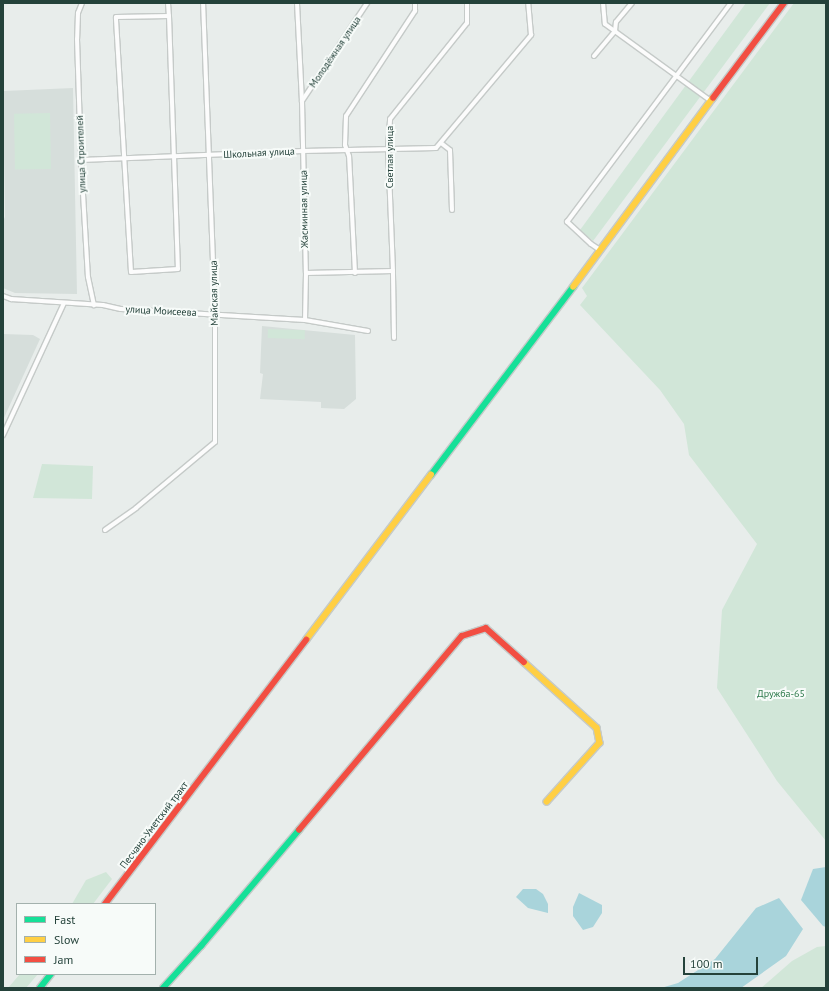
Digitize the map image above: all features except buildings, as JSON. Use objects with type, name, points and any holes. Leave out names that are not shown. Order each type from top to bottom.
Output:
[{"type":"main road","name":"Песчано-Уметский тракт","points":[[106,903],[600,250],[784,3]]},
{"type":"main road","points":[[163,988],[201,946],[462,636],[486,628],[597,728],[600,744],[547,802]]},
{"type":"main road","points":[[40,988],[50,975]]},
{"type":"street","name":"улица Строителей","points":[[82,3],[78,13],[77,32],[81,160],[88,277],[94,305]]},
{"type":"street","points":[[168,3],[169,16],[178,269],[131,272],[116,17],[169,16]]},
{"type":"street","name":"Майская улица","points":[[104,530],[136,508],[216,442],[215,314],[203,3]]},
{"type":"street","name":"Жасминная улица","points":[[297,3],[302,101],[306,273],[305,320]]},
{"type":"street","name":"Молодёжная улица","points":[[302,101],[368,3]]},
{"type":"street","points":[[355,273],[349,156],[345,145],[346,116],[415,11],[415,3]]},
{"type":"street","name":"Светлая улица","points":[[394,338],[388,149],[390,119],[467,23],[467,3]]},
{"type":"street","points":[[452,210],[450,150],[441,143],[531,35],[528,3]]},
{"type":"street","points":[[603,3],[605,24],[711,101]]},
{"type":"street","points":[[594,56],[614,31],[616,22],[632,3]]},
{"type":"street","points":[[600,250],[591,244],[567,222],[732,3]]},
{"type":"street","name":"Школьная улица","points":[[81,160],[303,151],[436,148],[441,143]]},
{"type":"street","points":[[306,273],[393,271]]},
{"type":"street","name":"улица Моисеева","points":[[3,296],[11,299],[94,305],[121,309],[305,320],[368,330]]},
{"type":"street","points":[[3,435],[64,303]]},
{"type":"shaded area","points":[[73,88],[77,294],[15,293],[3,288],[3,221],[5,217],[4,91]]},
{"type":"shaded area","points":[[262,326],[355,335],[356,399],[344,409],[321,408],[321,402],[260,399],[263,374],[260,373]]},
{"type":"shaded area","points":[[3,334],[33,335],[40,339],[3,420]]},
{"type":"green space","points":[[746,3],[770,3],[593,241],[580,230]]},
{"type":"green space","name":"Дружба-65","points":[[794,3],[826,3],[826,841],[777,781],[717,688],[722,610],[757,544],[689,455],[684,424],[660,390],[580,305],[587,296],[582,288]]},
{"type":"green space","points":[[50,113],[51,169],[15,170],[14,114]]},
{"type":"green space","points":[[268,329],[305,330],[305,339],[268,338]]},
{"type":"green space","points":[[42,464],[93,466],[92,499],[33,498]]},
{"type":"green space","points":[[106,872],[112,879],[94,903],[73,903],[86,880]]},
{"type":"green space","points":[[826,946],[826,988],[761,988],[792,961],[817,947]]},
{"type":"green space","points":[[19,975],[37,975],[26,988],[8,988]]},
{"type":"water","points":[[826,867],[826,927],[823,926],[801,900],[813,869]]},
{"type":"water","points":[[523,889],[536,889],[543,894],[548,904],[548,913],[528,908],[516,897]]},
{"type":"water","points":[[579,893],[602,905],[602,913],[593,927],[583,930],[573,916],[573,907]]},
{"type":"water","points":[[779,898],[803,929],[786,956],[741,988],[661,988],[678,983],[715,959],[756,908]]},
{"type":"traffic: fast","points":[[431,475],[573,287]]},
{"type":"traffic: fast","points":[[163,988],[201,946],[299,830]]},
{"type":"traffic: fast","points":[[40,988],[50,975]]},
{"type":"traffic: slow","points":[[573,287],[713,98]]},
{"type":"traffic: slow","points":[[306,640],[431,475]]},
{"type":"traffic: slow","points":[[524,662],[597,728],[600,743],[547,802]]},
{"type":"traffic: jam","points":[[713,98],[784,3]]},
{"type":"traffic: jam","points":[[299,830],[462,636],[486,628],[524,662]]},
{"type":"traffic: jam","points":[[106,903],[306,640]]}]
